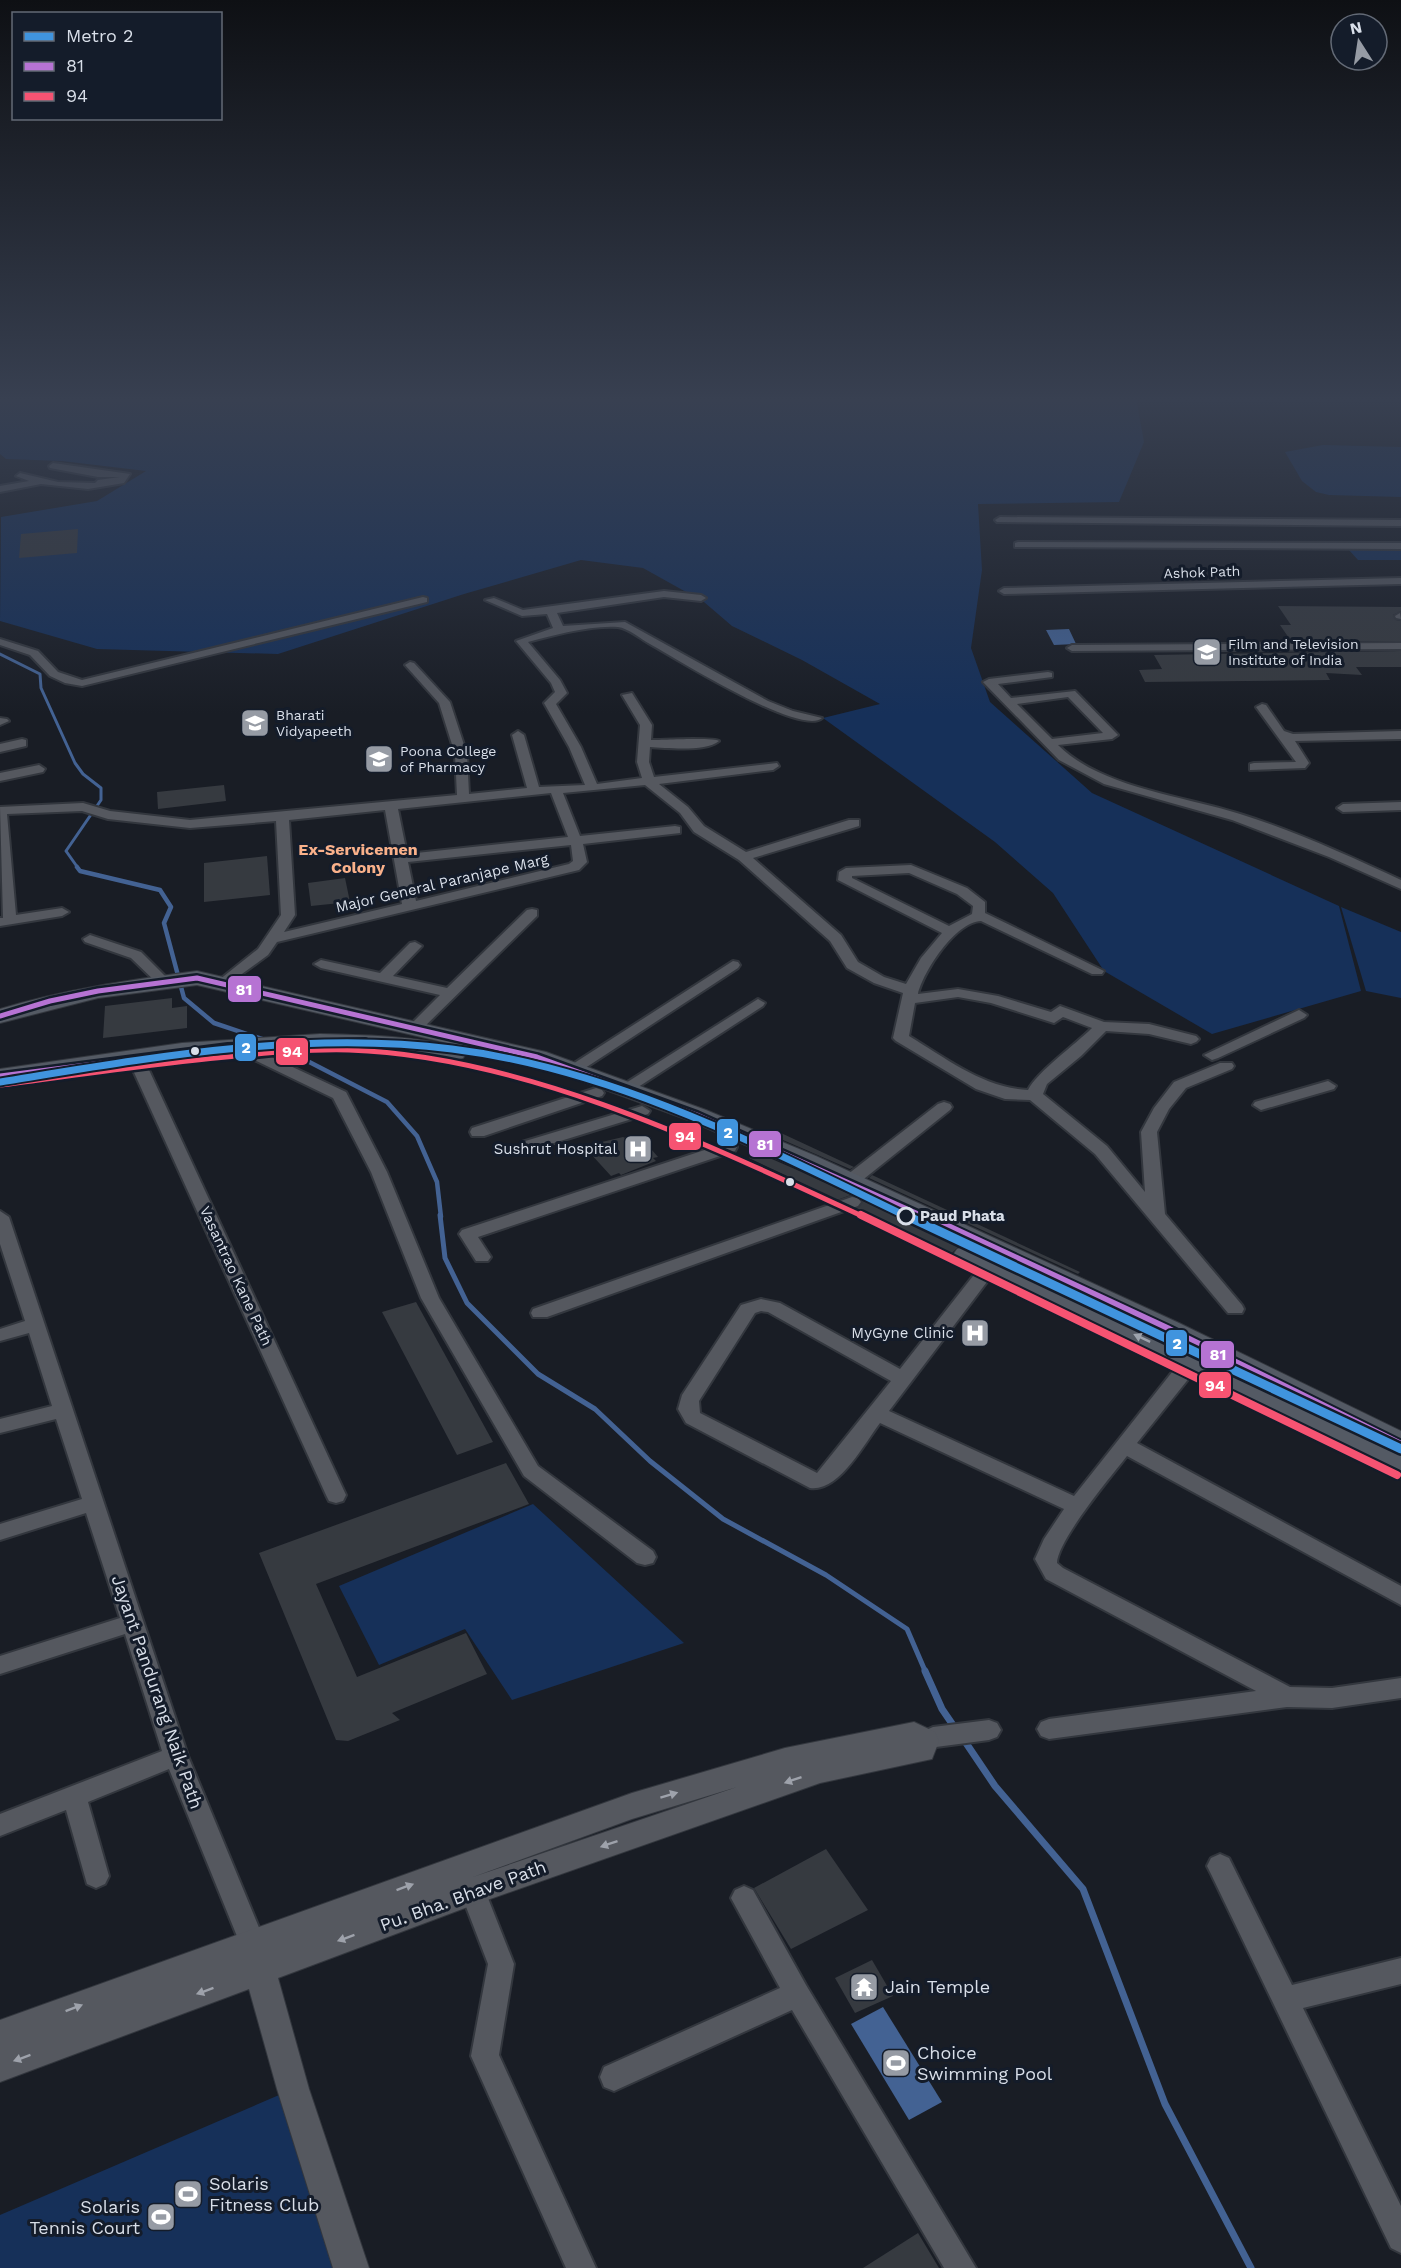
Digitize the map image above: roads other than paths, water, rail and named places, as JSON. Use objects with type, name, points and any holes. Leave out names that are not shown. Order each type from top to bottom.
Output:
[{"type":"main road","points":[[0,1016],[50,1000],[175,980],[224,983],[500,1046],[573,1069],[702,1118],[850,1192],[990,1266],[1191,1362],[1401,1467]]},
{"type":"main road","points":[[310,1038],[339,1010]]},
{"type":"main road","points":[[0,1066],[144,1046],[310,1038],[449,1052],[524,1068],[596,1093],[729,1147],[850,1192],[1170,1330],[1401,1445]]},
{"type":"main road","points":[[0,1076],[247,1041]]},
{"type":"street","points":[[1000,520],[1401,523]]},
{"type":"street","points":[[1018,545],[1401,546]]},
{"type":"street","name":"Ashok Path","points":[[1004,591],[1401,582]]},
{"type":"street","points":[[490,600],[520,612],[551,611],[664,594],[701,598]]},
{"type":"street","points":[[0,642],[34,653],[54,674],[69,681],[82,683],[121,676],[423,600]]},
{"type":"street","points":[[551,611],[559,630]]},
{"type":"street","points":[[593,788],[575,747],[550,703],[561,693],[556,681],[520,641],[559,630],[621,624],[764,703],[790,714],[816,718]]},
{"type":"street","points":[[1384,646],[1391,653],[1401,654]]},
{"type":"street","points":[[1072,648],[1401,646]]},
{"type":"street","points":[[410,665],[444,702],[461,754],[463,798]]},
{"type":"street","points":[[980,670],[1008,702],[1064,757],[1108,781],[1237,817],[1334,854],[1399,884]]},
{"type":"street","points":[[989,682],[1048,675]]},
{"type":"street","points":[[1008,702],[1071,693],[1112,735],[1049,743]]},
{"type":"street","points":[[628,695],[646,725],[643,762],[650,782],[684,810],[699,829],[744,857],[792,902],[836,938],[852,965],[911,995],[958,993],[993,999],[1054,1018],[1060,1011],[1102,1026],[1149,1029],[1191,1039]]},
{"type":"street","points":[[1254,767],[1301,765],[1303,763],[1286,736],[1262,707]]},
{"type":"street","points":[[518,735],[534,791]]},
{"type":"street","points":[[1286,736],[1401,735]]},
{"type":"street","points":[[644,743],[682,745],[713,741]]},
{"type":"street","points":[[0,748],[22,742]]},
{"type":"street","points":[[62,912],[5,922],[0,811],[83,807],[108,815],[190,824],[282,817],[534,791],[593,788],[773,766]]},
{"type":"street","points":[[0,777],[39,769]]},
{"type":"street","name":"Major General Paranjape Marg","points":[[272,939],[564,872],[580,862],[576,841],[556,791]]},
{"type":"street","points":[[391,806],[410,908]]},
{"type":"street","points":[[1343,808],[1401,806]]},
{"type":"street","points":[[224,983],[263,952],[288,915],[282,817]]},
{"type":"street","points":[[744,857],[854,823]]},
{"type":"street","points":[[401,859],[675,830]]},
{"type":"street","points":[[949,931],[845,880],[846,872],[911,869],[962,891],[980,905],[978,916]]},
{"type":"street","points":[[415,1028],[532,913]]},
{"type":"street","points":[[1097,971],[978,916],[971,916],[949,931],[915,980],[901,1038],[982,1086],[1005,1094],[1034,1095],[1101,1149],[1235,1309]]},
{"type":"street","points":[[90,939],[136,955],[175,980]]},
{"type":"street","points":[[383,978],[415,946]]},
{"type":"street","points":[[321,964],[450,993]]},
{"type":"street","points":[[573,1069],[733,965]]},
{"type":"street","points":[[626,1088],[758,1003]]},
{"type":"street","points":[[1212,1055],[1299,1015]]},
{"type":"street","points":[[1034,1095],[1040,1082],[1077,1053],[1102,1026]]},
{"type":"street","points":[[247,1041],[340,1095],[379,1172],[430,1298],[531,1472],[645,1557]]},
{"type":"street","name":"Vasantrao Kane Path","points":[[135,1057],[336,1495]]},
{"type":"street","points":[[1155,1216],[1149,1132],[1162,1108],[1180,1085],[1226,1066]]},
{"type":"street","points":[[1261,1105],[1328,1086]]},
{"type":"street","points":[[477,1132],[596,1093]]},
{"type":"street","points":[[540,1313],[850,1192],[944,1107]]},
{"type":"street","points":[[528,1146],[642,1111]]},
{"type":"street","points":[[482,1257],[468,1234],[729,1147]]},
{"type":"street","name":"Jayant Pandurang Naik Path","points":[[0,1216],[4,1243],[35,1324],[176,1756],[256,1956],[293,2089],[351,2268]]},
{"type":"street","points":[[903,1379],[770,1306],[761,1305],[748,1309],[688,1405],[693,1418],[813,1481],[829,1475],[876,1413],[903,1379],[990,1266]]},
{"type":"street","points":[[0,1335],[35,1324]]},
{"type":"street","points":[[1191,1362],[1077,1506],[1047,1555],[1047,1566],[1055,1574],[1287,1697]]},
{"type":"street","points":[[0,1426],[63,1410]]},
{"type":"street","points":[[876,1413],[1077,1506]]},
{"type":"street","points":[[1126,1446],[1401,1596]]},
{"type":"street","points":[[0,1532],[93,1503]]},
{"type":"street","points":[[0,1665],[132,1623]]},
{"type":"street","points":[[1049,1729],[1287,1697],[1332,1698],[1401,1688]]},
{"type":"street","name":"Pu. Bha. Bhave Path","points":[[0,2066],[256,1956],[632,1806],[785,1760],[914,1734],[935,1738],[979,1732]]},
{"type":"street","name":"Pu. Bha. Bhave Path","points":[[0,2036],[473,1891],[820,1771],[922,1750],[935,1738]]},
{"type":"street","points":[[0,1825],[176,1756]]},
{"type":"street","points":[[74,1796],[96,1876]]},
{"type":"street","points":[[1220,1866],[1287,1999],[1401,2238]]},
{"type":"street","points":[[473,1891],[501,1964],[485,2055],[581,2268]]},
{"type":"street","points":[[744,1898],[797,1994],[961,2268]]},
{"type":"street","points":[[1287,1999],[1401,1971]]},
{"type":"street","points":[[614,2077],[797,1994]]},
{"type":"waterway","points":[[0,654],[40,674],[41,688],[75,763],[83,774],[101,788],[101,800],[66,851],[78,868]]},
{"type":"waterway","points":[[77,867],[80,871],[160,890],[171,907],[164,923],[184,998],[214,1023],[265,1040]]},
{"type":"waterway","points":[[284,1049],[387,1102],[417,1136],[437,1182],[441,1217]]},
{"type":"waterway","points":[[440,1215],[445,1258],[467,1303],[538,1374],[595,1409],[650,1461],[723,1519],[826,1575],[907,1629],[926,1673]]},
{"type":"waterway","points":[[925,1671],[942,1709],[955,1728]]},
{"type":"waterway","points":[[964,1740],[995,1786],[1083,1889],[1165,2104],[1251,2268]]},
{"type":"metro line","name":"2","points":[[0,1082],[226,1049],[339,1042],[453,1049],[515,1060],[575,1075],[635,1095],[751,1143],[1401,1449]]},
{"type":"place","name":"Film and Television Institute of India","points":[[1207,652]]},
{"type":"place","name":"Bharati Vidyapeeth","points":[[255,723]]},
{"type":"place","name":"Poona College of Pharmacy","points":[[379,759]]},
{"type":"place","name":"Sushrut Hospital","points":[[638,1149]]},
{"type":"place","name":"Paud Phata","points":[[906,1216]]},
{"type":"place","name":"MyGyne Clinic","points":[[975,1333]]},
{"type":"place","name":"Jain Temple","points":[[864,1987]]},
{"type":"place","name":"Choice Swimming Pool","points":[[896,2063]]},
{"type":"place","name":"Solaris Fitness Club","points":[[188,2194]]},
{"type":"place","name":"Solaris Tennis Court","points":[[161,2217]]},
{"type":"district","name":"Ex-Servicemen Colony","points":[[358,858]]}]
